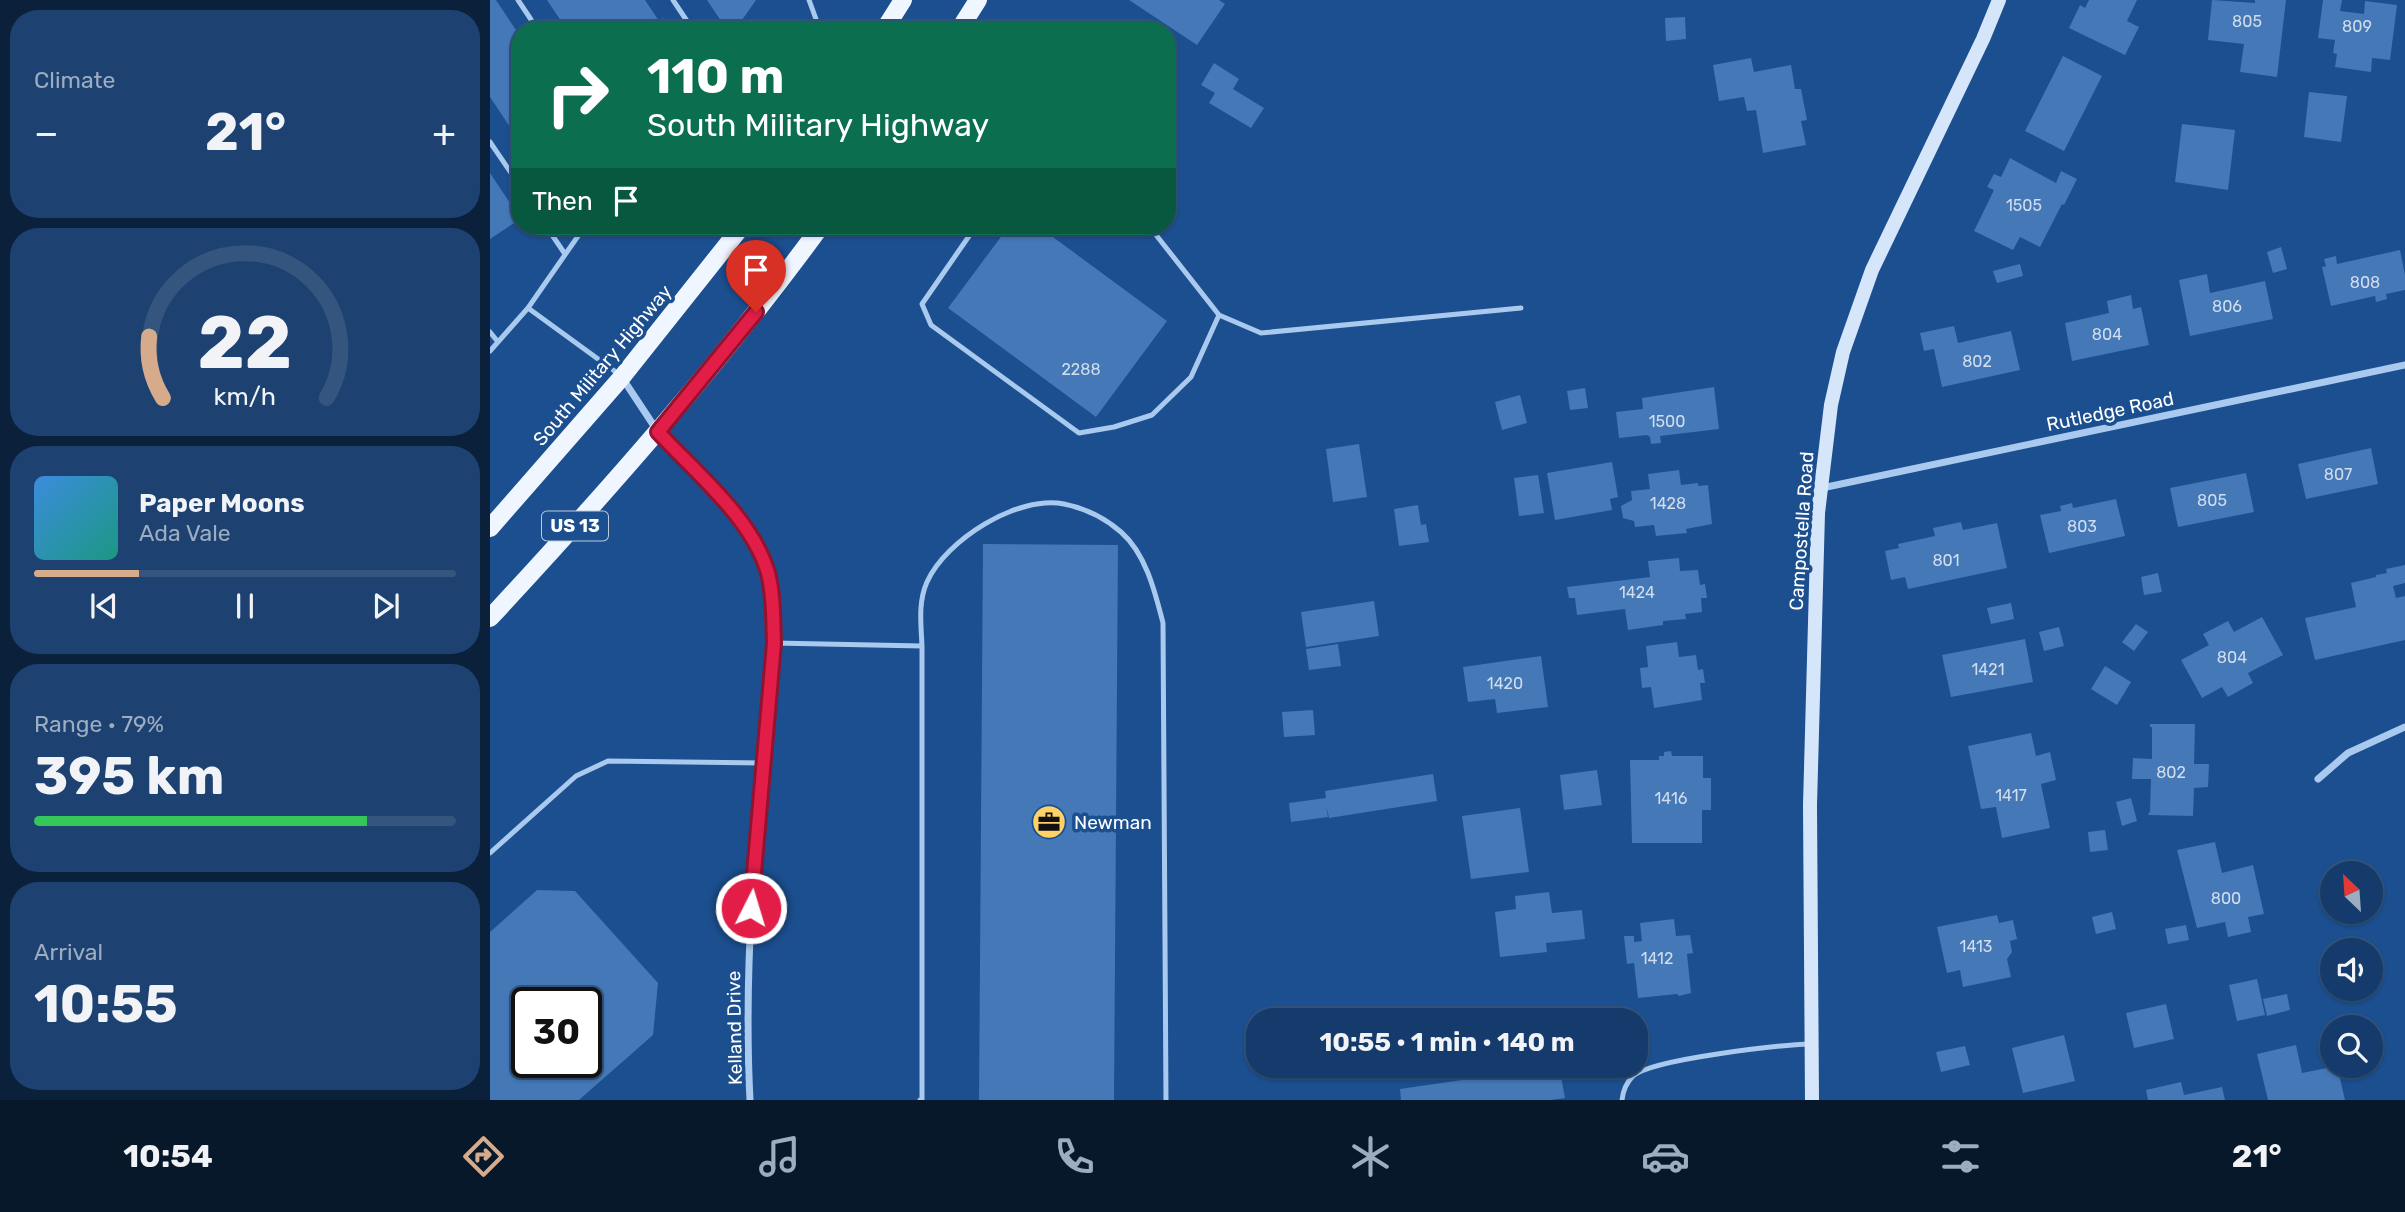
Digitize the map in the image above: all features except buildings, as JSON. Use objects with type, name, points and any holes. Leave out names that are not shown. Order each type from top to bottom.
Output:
[{"type":"main road","points":[[890,21],[903,0]]},
{"type":"main road","points":[[965,21],[978,0]]},
{"type":"main road","name":"Campostella Road","points":[[1812,1100],[1810,805],[1818,513],[1831,405],[1843,352],[1872,270],[1983,39],[1999,0]]},
{"type":"main road","name":"South Military Highway","points":[[490,528],[622,377],[736,235]]},
{"type":"main road","name":"US 13","points":[[490,618],[658,432],[730,346],[814,235]]},
{"type":"street","name":"Rutledge Road","points":[[1821,488],[2405,365]]},
{"type":"street","name":"Kelland Drive","points":[[622,377],[658,432],[750,533],[768,575],[773,599],[774,643],[749,932],[748,1050],[751,1100]]},
{"type":"street","points":[[2318,779],[2348,753],[2405,727]]},
{"type":"lane","points":[[518,0],[532,21]]},
{"type":"lane","points":[[673,0],[687,21]]},
{"type":"lane","points":[[809,0],[817,21]]},
{"type":"lane","points":[[490,142],[511,174]]},
{"type":"lane","points":[[552,235],[565,254]]},
{"type":"lane","points":[[490,351],[528,308],[579,235]]},
{"type":"lane","points":[[970,235],[922,304],[931,325],[1079,433],[1114,427],[1152,415],[1191,377],[1219,315]]},
{"type":"lane","points":[[1156,235],[1219,315],[1261,333],[1521,308]]},
{"type":"lane","points":[[528,308],[622,377]]},
{"type":"lane","points":[[490,332],[498,342]]},
{"type":"lane","points":[[922,1100],[921,603],[928,581],[953,546],[986,522],[1029,506],[1062,503],[1092,512],[1121,532],[1136,551],[1154,589],[1163,623],[1166,1100]]},
{"type":"lane","points":[[774,643],[922,646]]},
{"type":"lane","points":[[490,852],[576,776],[608,761],[763,763]]},
{"type":"lane","points":[[1622,1100],[1623,1090],[1634,1074],[1662,1065],[1765,1046],[1811,1044]]},
{"type":"place","name":"Newman","points":[[1049,822]]},
{"type":"route","points":[[751,908],[774,643],[773,599],[762,556],[750,533],[658,432],[756,312]]}]
